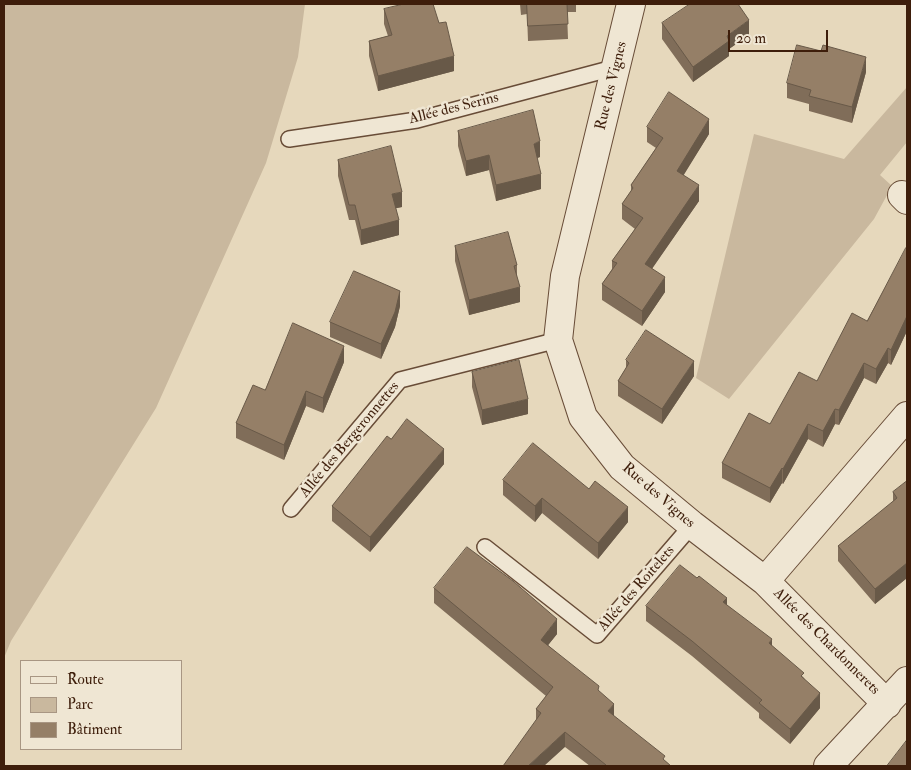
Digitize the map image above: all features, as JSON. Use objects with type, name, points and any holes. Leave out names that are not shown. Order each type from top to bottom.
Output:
[{"type":"street","name":"Rue des Vignes","points":[[631,4],[565,276],[558,340],[583,417],[622,467],[692,525],[765,581]]},
{"type":"street","points":[[765,581],[907,416]]},
{"type":"street","name":"Allée des Chardonnerets","points":[[765,581],[887,704]]},
{"type":"street","name":"Allée des Chardonnerets","points":[[828,766],[887,704],[907,680]]},
{"type":"lane","name":"Allée des Serins","points":[[289,139],[417,120],[617,68]]},
{"type":"lane","name":"Allée des Bergeronnettes","points":[[292,509],[400,380],[558,340]]},
{"type":"lane","name":"Allée des Roitelets","points":[[485,547],[597,635],[692,525]]},
{"type":"green space","points":[[4,4],[305,4],[298,57],[266,163],[156,408],[11,641],[4,658]]},
{"type":"green space","points":[[907,87],[907,142],[880,175],[892,186],[874,219],[729,399],[696,378],[754,134],[844,159]]},
{"type":"building","points":[[404,4],[433,4],[439,23],[446,22],[454,56],[378,76],[369,41],[392,35],[384,9]]},
{"type":"building","points":[[527,4],[567,4],[568,24],[528,26]]},
{"type":"building","points":[[690,4],[738,4],[749,20],[727,36],[729,41],[693,67],[662,23]]},
{"type":"building","points":[[797,45],[821,51],[823,45],[866,57],[852,107],[809,96],[811,90],[787,83]]},
{"type":"building","points":[[669,92],[709,119],[677,171],[699,185],[645,264],[665,277],[642,311],[602,284],[617,263],[612,261],[643,218],[622,204],[633,188],[631,185],[663,138],[647,127]]},
{"type":"building","points":[[533,110],[540,141],[534,144],[541,174],[496,185],[489,155],[466,161],[458,131]]},
{"type":"building","points":[[391,146],[402,192],[392,194],[399,220],[361,230],[355,205],[349,205],[338,160]]},
{"type":"building","points":[[508,232],[517,265],[514,266],[520,287],[469,300],[455,246]]},
{"type":"building","points":[[906,248],[907,316],[891,350],[888,348],[876,369],[864,363],[839,410],[835,409],[823,431],[808,424],[770,488],[722,463],[749,413],[770,424],[799,372],[817,381],[852,313],[867,321]]},
{"type":"building","points":[[354,271],[400,291],[395,312],[381,344],[330,322]]},
{"type":"building","points":[[293,323],[344,346],[323,398],[306,391],[284,445],[236,423],[253,385],[265,390]]},
{"type":"building","points":[[646,330],[694,361],[662,409],[618,381],[629,363],[626,360]]},
{"type":"building","points":[[519,360],[528,399],[482,410],[472,372]]},
{"type":"building","points":[[407,419],[444,449],[370,537],[332,506],[387,436],[391,439]]},
{"type":"building","points":[[533,443],[589,489],[595,481],[628,507],[598,543],[542,498],[535,506],[503,480]]},
{"type":"building","points":[[907,481],[907,563],[875,589],[838,546],[897,498],[893,492]]},
{"type":"building","points":[[467,547],[513,581],[557,619],[541,640],[599,686],[598,690],[614,704],[608,711],[665,756],[663,759],[671,766],[605,766],[565,732],[528,766],[503,766],[541,713],[536,709],[553,687],[434,588]]},
{"type":"building","points":[[680,565],[697,578],[699,576],[727,598],[723,602],[772,639],[769,643],[804,673],[801,676],[820,693],[790,729],[759,703],[762,700],[692,641],[646,606]]},
{"type":"building","points":[[907,740],[907,766],[887,766]]}]
